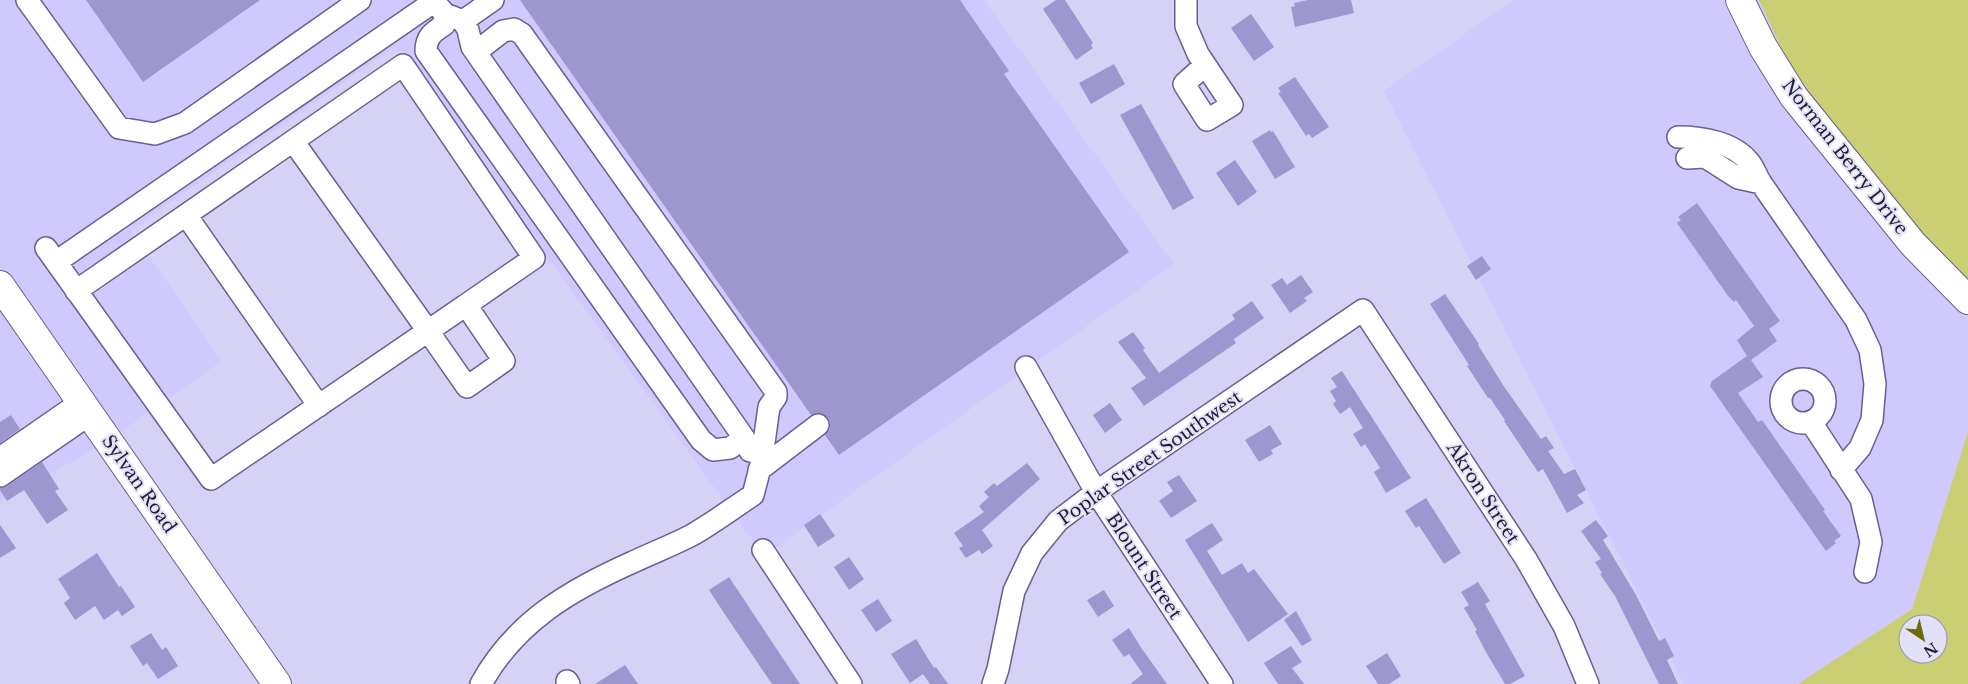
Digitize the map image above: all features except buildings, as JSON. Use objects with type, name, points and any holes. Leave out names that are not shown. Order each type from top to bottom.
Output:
[{"type":"main road","name":"Norman Berry Drive","points":[[1740,0],[1762,47],[1794,97],[1914,244],[1968,300]]},
{"type":"main road","name":"Sylvan Road","points":[[0,285],[277,684]]},
{"type":"street","points":[[27,0],[118,128],[155,134],[185,123],[360,0]]},
{"type":"street","points":[[492,0],[454,17],[430,35],[426,42],[426,51],[701,440],[713,450],[730,448],[744,438]]},
{"type":"street","points":[[1186,0],[1186,26],[1204,66]]},
{"type":"street","points":[[76,290],[403,65],[534,258],[211,479],[76,290],[51,255],[91,226],[429,4],[438,6],[468,30],[472,47],[744,438],[760,467]]},
{"type":"street","points":[[476,52],[503,31],[514,29],[522,34],[776,392],[776,397],[769,408],[760,467],[753,494],[693,534],[602,576],[566,596],[538,615],[504,649],[481,684]]},
{"type":"street","points":[[1678,137],[1698,137],[1721,143],[1749,162],[1761,183],[1856,320],[1870,350],[1875,384],[1872,420],[1860,448],[1841,470]]},
{"type":"street","points":[[293,141],[467,387],[504,361],[466,305]]},
{"type":"street","points":[[1687,158],[1705,157],[1738,178],[1761,183]]},
{"type":"street","points":[[186,215],[319,406]]},
{"type":"street","name":"Poplar Street Southwest","points":[[993,684],[998,669],[1014,591],[1032,553],[1058,521],[1096,492],[1363,310]]},
{"type":"street","name":"Akron Street","points":[[1363,310],[1526,559],[1564,626],[1588,684]]},
{"type":"street","name":"Blount Street","points":[[1026,367],[1096,492],[1222,684]]},
{"type":"street","points":[[0,458],[86,408]]},
{"type":"street","points":[[0,476],[86,408]]},
{"type":"street","points":[[730,418],[752,417],[769,408]]},
{"type":"street","points":[[1811,422],[1861,500],[1871,542],[1865,572]]},
{"type":"street","points":[[760,467],[818,426]]},
{"type":"street","points":[[763,550],[852,684]]},
{"type":"shaded area","points":[[0,0],[984,0],[1174,264],[764,556],[395,47],[131,230],[222,361],[102,445],[0,502]]},
{"type":"shaded area","points":[[1513,0],[1759,0],[1792,71],[1968,295],[1968,432],[1912,609],[1904,614],[1898,614],[1898,618],[1798,684],[1684,684],[1384,91]]},
{"type":"green space","points":[[1759,0],[1968,0],[1968,295],[1792,71]]},
{"type":"green space","points":[[1968,432],[1968,684],[1798,684],[1898,618],[1898,664],[1948,664],[1948,614],[1904,614],[1912,609]]}]
